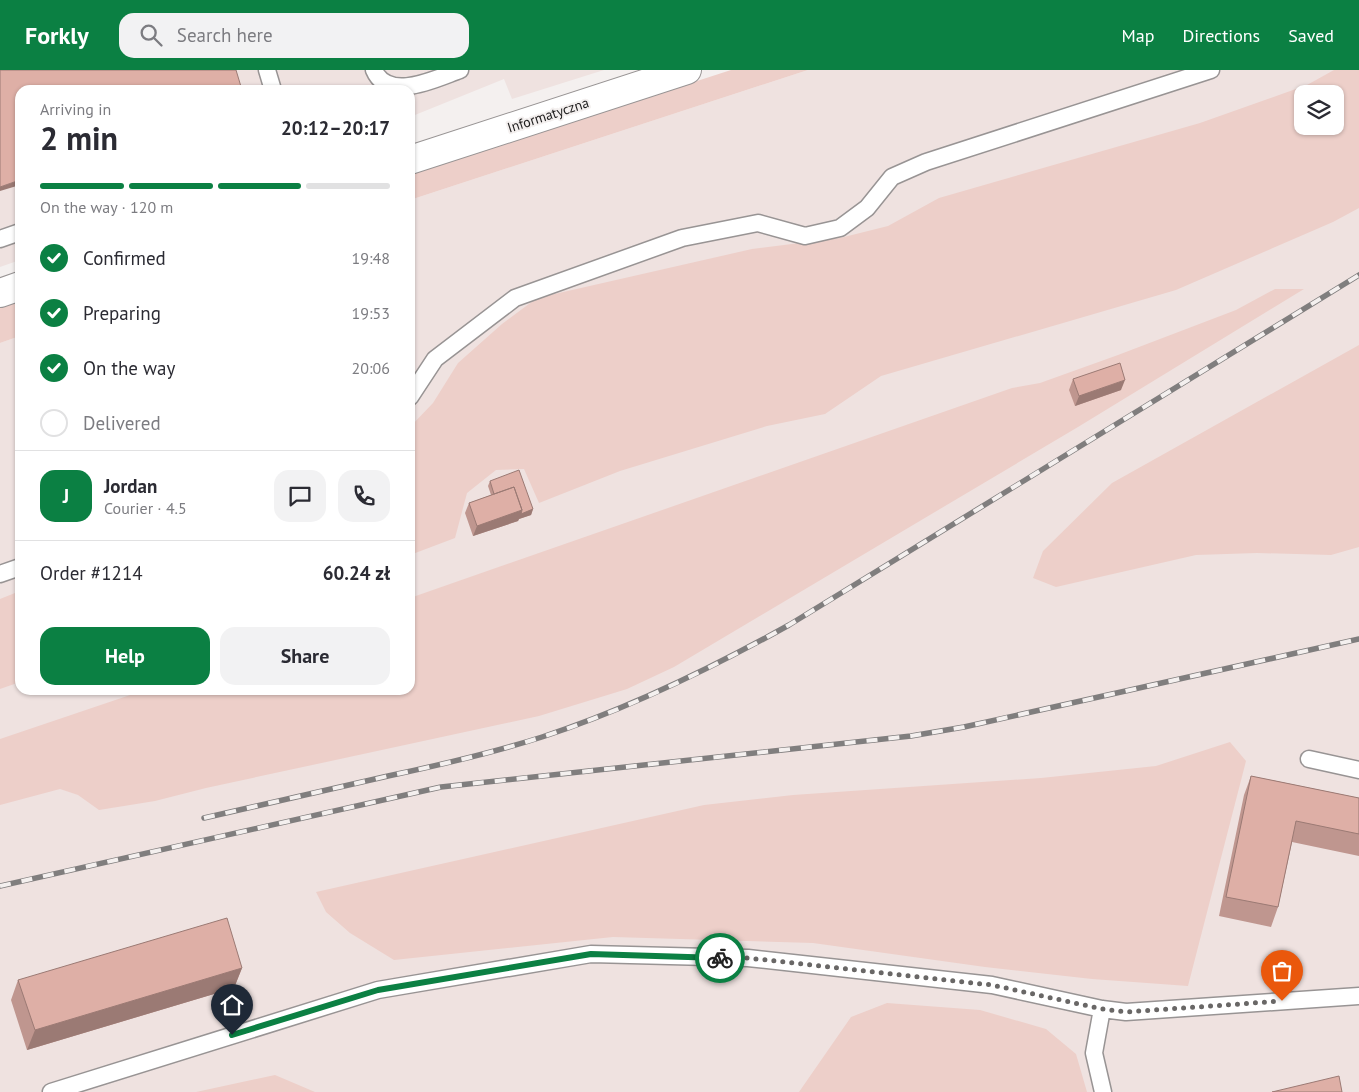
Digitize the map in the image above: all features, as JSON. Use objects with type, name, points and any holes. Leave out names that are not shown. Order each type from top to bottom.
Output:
[{"type":"street","name":"Informatyczna","points":[[415,158],[687,70]]},
{"type":"street","points":[[0,293],[15,288]]},
{"type":"lane","points":[[267,70],[272,85]]},
{"type":"lane","points":[[374,70],[383,85]]},
{"type":"lane","points":[[415,85],[460,70]]},
{"type":"lane","points":[[415,389],[435,359],[515,298],[682,238],[758,223],[806,236],[840,228],[867,208],[892,177],[926,162],[1211,70]]},
{"type":"lane","points":[[0,239],[15,234]]},
{"type":"lane","points":[[0,574],[15,569]]},
{"type":"lane","points":[[1309,759],[1359,770]]},
{"type":"lane","points":[[51,1092],[378,990],[591,954],[748,958],[992,985],[1102,1009],[1126,1012],[1359,996]]},
{"type":"lane","points":[[1102,1009],[1094,1053],[1103,1092]]},
{"type":"shaded area","points":[[0,70],[604,70],[512,99],[504,79],[415,115],[415,85],[15,85],[15,262],[0,267]]},
{"type":"shaded area","points":[[731,70],[808,70],[415,198],[415,172]]},
{"type":"shaded area","points":[[808,70],[1359,70],[1359,1092],[0,1092],[0,343],[15,338],[15,695],[415,695],[415,198]]},
{"type":"shaded area","points":[[1334,70],[1359,70],[1359,208],[1333,222],[1176,290],[881,376],[825,414],[767,426],[620,471],[539,503],[524,469],[496,470],[467,493],[455,538],[415,553],[415,422],[433,403],[458,363],[502,324],[537,298],[752,249],[840,238],[888,226],[939,198],[1200,123],[1294,90],[1294,135],[1344,135],[1344,85],[1307,85]]},
{"type":"shaded area","points":[[1275,289],[1304,289],[1078,427],[674,667],[627,689],[539,716],[206,788],[155,801],[99,810],[78,795],[60,789],[0,805],[0,739],[130,695],[415,695],[415,596],[1012,388],[1040,383],[1236,310]]},
{"type":"shaded area","points":[[15,302],[15,338],[0,343],[0,307]]},
{"type":"shaded area","points":[[1359,345],[1359,547],[1331,555],[1257,553],[1196,555],[1056,587],[1033,578],[1043,551],[1112,483]]},
{"type":"shaded area","points":[[15,593],[15,684],[0,689],[0,599]]},
{"type":"shaded area","points":[[1230,742],[1246,761],[1188,986],[1092,979],[985,967],[813,943],[613,937],[394,960],[350,933],[326,912],[316,892],[704,805],[793,795],[1041,778],[1156,766]]},
{"type":"shaded area","points":[[887,1003],[980,1010],[1046,1029],[1076,1054],[1087,1092],[799,1092],[851,1017]]},
{"type":"shaded area","points":[[275,1075],[315,1092],[196,1092]]},
{"type":"building","points":[[0,70],[236,70],[240,85],[15,85],[15,182],[0,187]]},
{"type":"building","points":[[1120,363],[1125,380],[1079,396],[1073,379]]},
{"type":"building","points":[[519,470],[533,509],[521,514],[522,510],[514,487],[494,494],[490,481]]},
{"type":"building","points":[[514,487],[522,510],[477,526],[469,503]]},
{"type":"building","points":[[1251,776],[1359,798],[1359,834],[1296,821],[1278,907],[1226,897]]},
{"type":"building","points":[[227,918],[242,968],[35,1030],[18,980]]},
{"type":"building","points":[[1339,1076],[1342,1092],[1272,1092]]},
{"type":"railway","points":[[204,818],[504,748],[574,726],[668,687],[789,625],[1359,275]]},
{"type":"railway","points":[[0,886],[441,787],[911,736],[964,727],[1359,639]]},
{"type":"way so far","points":[[720,958],[748,958],[992,985],[1102,1009],[1126,1012],[1282,1001]]},
{"type":"route","points":[[232,1035],[378,990],[591,954],[720,958]]}]
